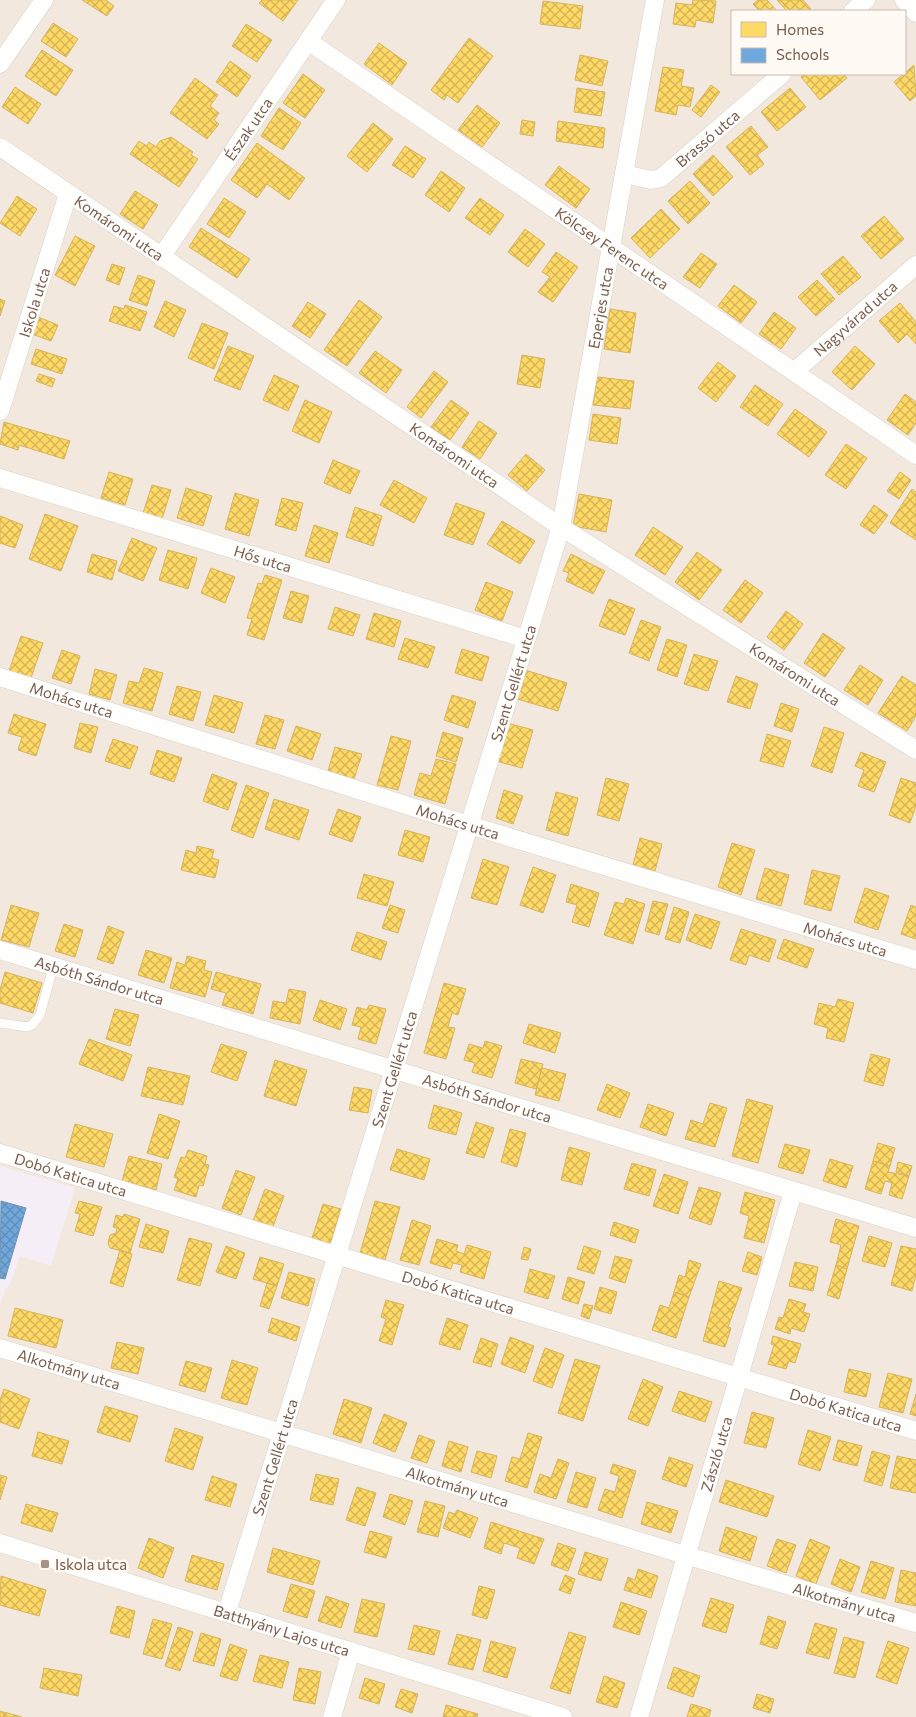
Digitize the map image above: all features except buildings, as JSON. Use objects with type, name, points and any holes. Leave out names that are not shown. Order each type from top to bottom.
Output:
[{"type":"street","points":[[0,64],[44,0]]},
{"type":"street","name":"Észak utca","points":[[161,257],[336,0]]},
{"type":"street","name":"Eperjes utca","points":[[561,527],[655,0]]},
{"type":"street","points":[[854,10],[866,0]]},
{"type":"street","points":[[904,0],[916,13]]},
{"type":"street","name":"Kölcsey Ferenc utca","points":[[308,41],[610,244],[916,455]]},
{"type":"street","name":"Brassó utca","points":[[624,174],[646,179],[661,178],[781,75]]},
{"type":"street","name":"Komáromi utca","points":[[0,147],[561,527],[916,750]]},
{"type":"street","name":"Iskola utca","points":[[0,411],[68,194]]},
{"type":"street","name":"Nagyvárad utca","points":[[795,371],[916,266]]},
{"type":"street","name":"Hős utca","points":[[0,478],[526,639]]},
{"type":"street","name":"Szent Gellért utca","points":[[227,1612],[561,527]]},
{"type":"street","name":"Mohács utca","points":[[0,677],[469,825],[916,960]]},
{"type":"street","name":"Asbóth Sándor utca","points":[[0,950],[54,964],[793,1192],[916,1228]]},
{"type":"street","name":"Dobó Katica utca","points":[[0,1153],[738,1379],[916,1431]]},
{"type":"street","name":"Zászló utca","points":[[639,1717],[793,1192]]},
{"type":"street","name":"Alkotmány utca","points":[[0,1348],[916,1623]]},
{"type":"street","name":"Batthyány Lajos utca","points":[[0,1543],[563,1717]]},
{"type":"street","points":[[332,1717],[352,1651]]},
{"type":"lane","points":[[0,1023],[27,1027],[37,1021],[54,964]]},
{"type":"shaded area","points":[[0,0],[916,0],[916,1717],[0,1717]]},
{"type":"shaded area","points":[[0,1166],[75,1188],[51,1266],[20,1256],[0,1305]]},
{"type":"place","name":"Iskola utca","points":[[45,1564]]}]
